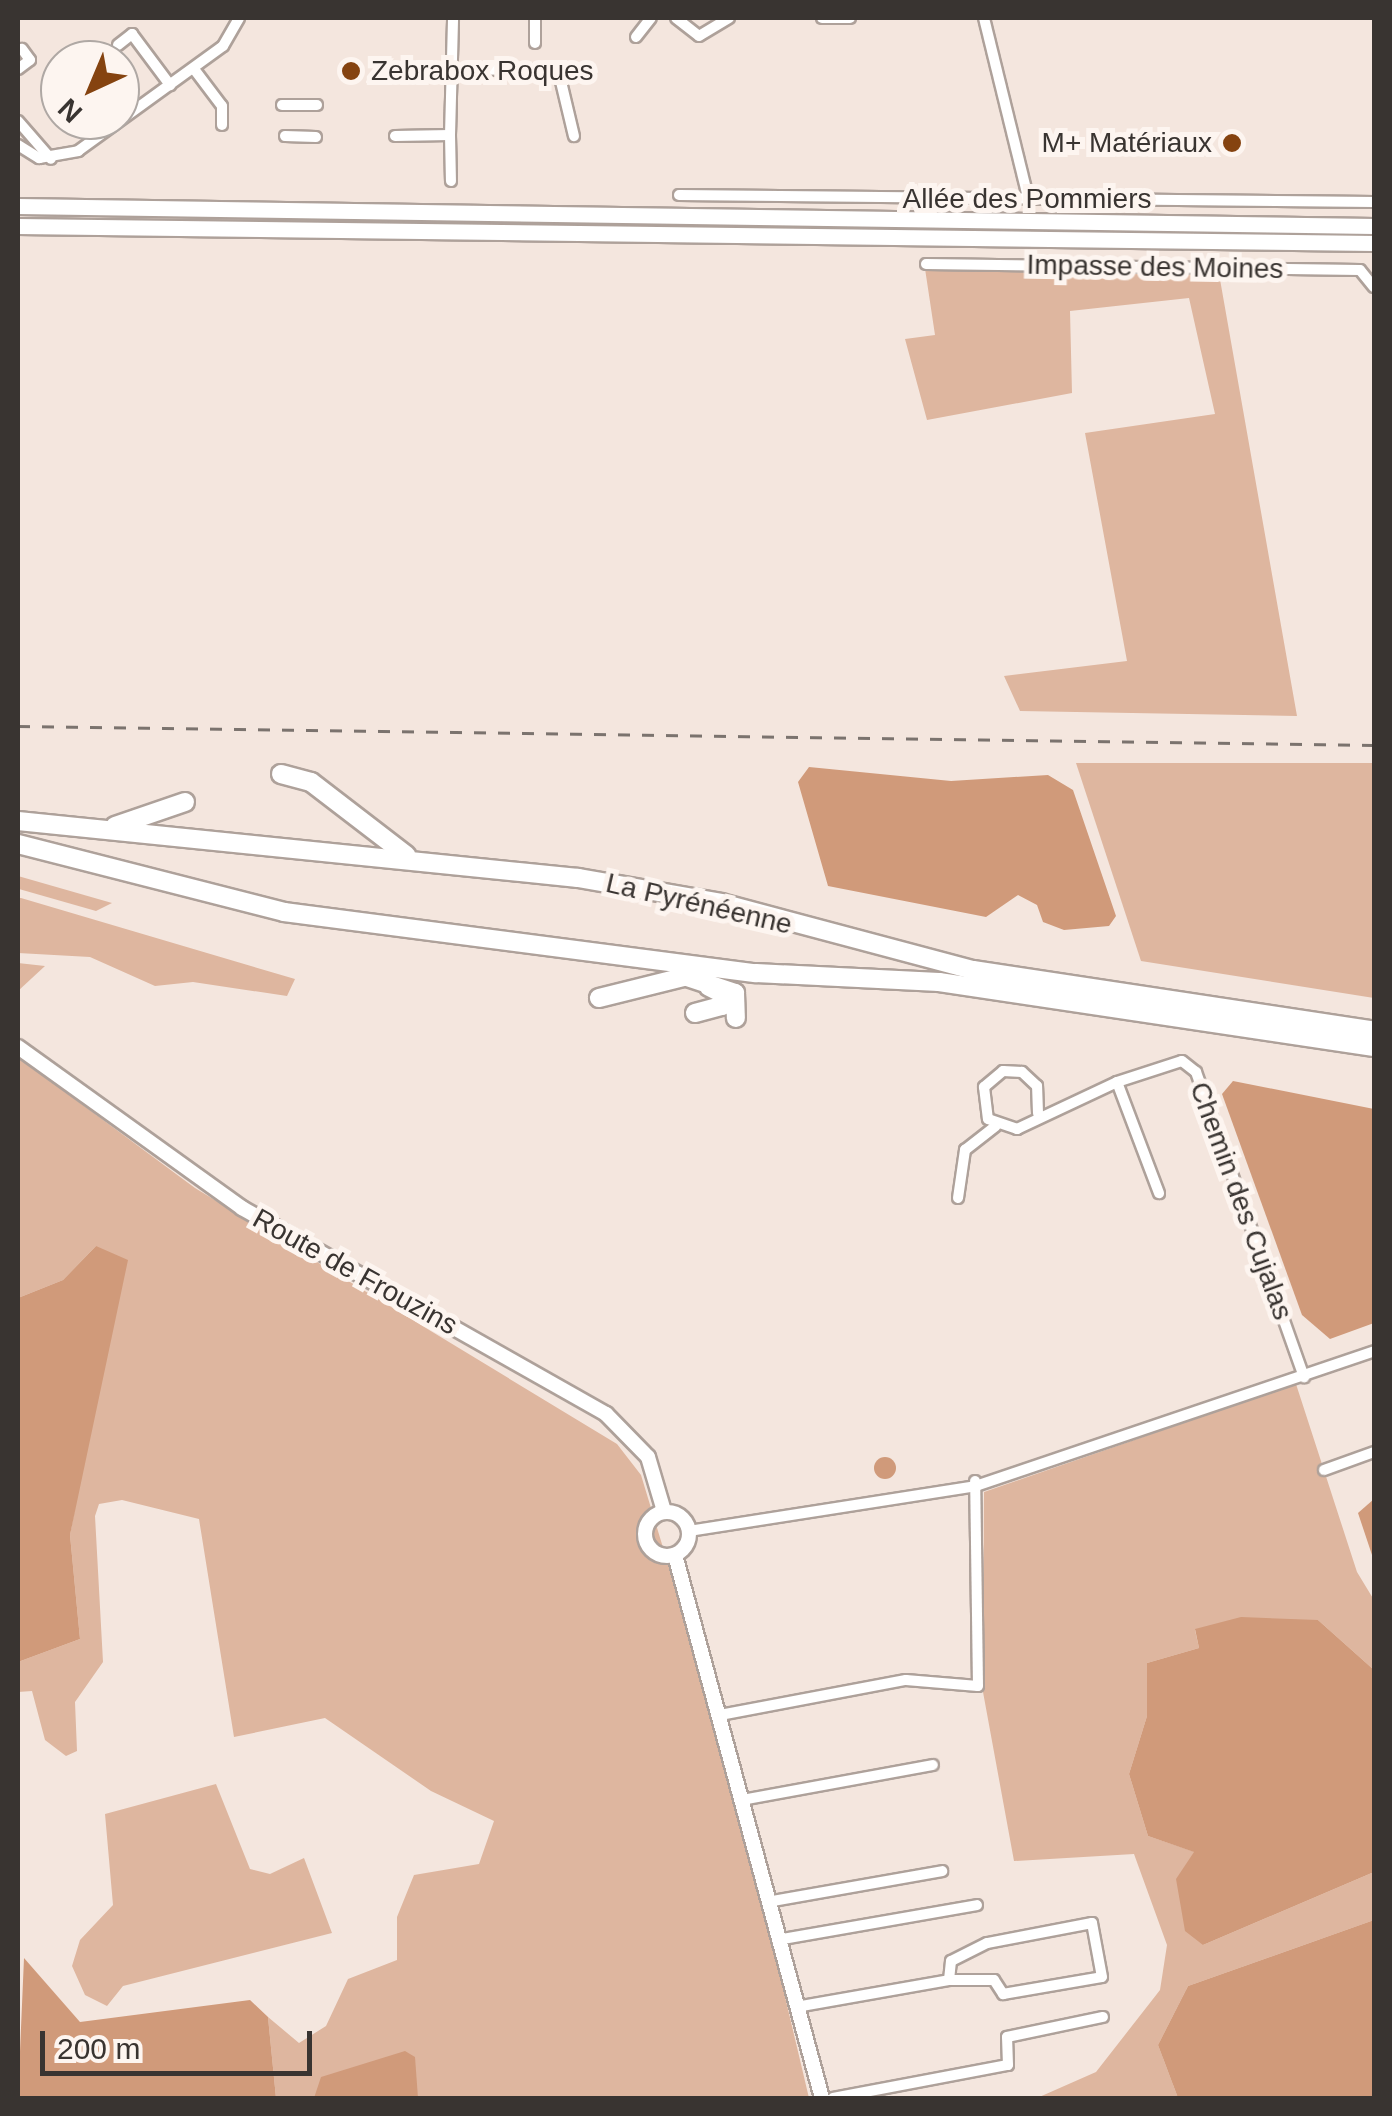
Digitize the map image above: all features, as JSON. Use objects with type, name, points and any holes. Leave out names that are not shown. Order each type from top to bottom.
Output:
[{"type":"highway","points":[[281,774],[311,782],[411,858]]},
{"type":"highway","points":[[100,829],[185,802]]},
{"type":"highway","name":"La Pyrénéenne","points":[[18,821],[411,858],[632,887],[956,966],[1374,1031]]},
{"type":"highway","name":"La Pyrénéenne","points":[[18,844],[284,912],[652,961],[712,978],[939,982],[1374,1047]]},
{"type":"highway","points":[[652,961],[688,978]]},
{"type":"highway","points":[[658,988],[688,978],[712,978],[735,993],[736,1018]]},
{"type":"highway","points":[[599,998],[712,978]]},
{"type":"highway","points":[[696,1013],[722,1006],[723,994],[712,978]]},
{"type":"main road","points":[[18,206],[1374,226]]},
{"type":"main road","points":[[18,226],[1374,244]]},
{"type":"main road","name":"Route de Frouzins","points":[[18,1047],[242,1208],[606,1414],[648,1457],[664,1511]]},
{"type":"main road","points":[[674,1555],[660,1555],[645,1539],[650,1518],[664,1511],[690,1530],[674,1555],[822,2098]]},
{"type":"street","points":[[18,145],[51,159],[78,151],[234,35],[239,18]]},
{"type":"street","points":[[451,181],[449,70],[453,18]]},
{"type":"street","points":[[535,18],[535,43]]},
{"type":"street","points":[[636,38],[651,18]]},
{"type":"street","points":[[676,18],[699,36],[729,18]]},
{"type":"street","points":[[822,18],[850,18]]},
{"type":"street","points":[[984,18],[1028,197]]},
{"type":"street","points":[[140,45],[170,85]]},
{"type":"street","points":[[18,69],[30,60],[22,50]]},
{"type":"street","points":[[194,68],[222,106],[222,125]]},
{"type":"street","points":[[449,70],[558,69],[574,136]]},
{"type":"street","points":[[282,104],[318,105]]},
{"type":"street","points":[[18,121],[51,159]]},
{"type":"street","points":[[395,136],[450,134]]},
{"type":"street","points":[[285,136],[316,136]]},
{"type":"street","name":"Allée des Pommiers","points":[[679,195],[1374,202]]},
{"type":"street","name":"Impasse des Moines","points":[[926,264],[1360,270],[1374,287]]},
{"type":"street","name":"Chemin des Cujalas","points":[[958,1198],[965,1150],[996,1126],[1017,1129],[1038,1113],[1182,1061],[1196,1072],[1304,1377]]},
{"type":"street","points":[[996,1126],[982,1097],[1003,1071],[1030,1077],[1038,1113]]},
{"type":"street","points":[[1117,1082],[1159,1193]]},
{"type":"street","points":[[690,1530],[976,1483],[1374,1351]]},
{"type":"street","points":[[1324,1470],[1374,1452]]},
{"type":"street","points":[[720,1715],[906,1680],[978,1686],[976,1483]]},
{"type":"street","points":[[742,1800],[932,1764]]},
{"type":"street","points":[[767,1902],[942,1871]]},
{"type":"street","points":[[776,1940],[977,1905]]},
{"type":"street","points":[[796,2007],[949,1980],[994,1980],[1003,1994],[1102,1977],[1092,1923],[987,1943],[951,1961],[949,1980]]},
{"type":"street","points":[[833,2098],[1008,2065],[1007,2037],[1103,2017]]},
{"type":"shaded area","points":[[924,262],[1218,268],[1297,716],[1020,711],[1004,676],[1127,661],[1085,433],[1215,414],[1189,298],[1070,311],[1072,393],[927,420],[905,339],[935,335]]},
{"type":"shaded area","points":[[1076,763],[1374,763],[1374,998],[1141,961]]},
{"type":"shaded area","points":[[809,767],[951,781],[1048,775],[1073,790],[1116,916],[1109,926],[1064,930],[1043,922],[1037,905],[1018,895],[986,917],[828,886],[798,782]]},
{"type":"shaded area","points":[[18,876],[112,903],[96,911],[19,889]]},
{"type":"shaded area","points":[[18,898],[295,979],[287,996],[193,982],[155,986],[90,957],[18,953]]},
{"type":"shaded area","points":[[18,963],[45,966],[18,991]]},
{"type":"shaded area","points":[[18,1057],[195,1188],[617,1444],[641,1475],[735,1785],[809,2098],[276,2098],[268,2017],[299,2043],[326,2026],[348,1979],[397,1960],[397,1917],[414,1875],[479,1864],[494,1821],[431,1791],[325,1718],[234,1737],[199,1519],[122,1500],[99,1504],[95,1516],[103,1662],[75,1702],[77,1751],[66,1756],[45,1740],[32,1691],[18,1692],[18,1662],[80,1639],[70,1535],[85,1454],[96,1246],[63,1280],[18,1298]]},
{"type":"shaded area","points":[[1233,1081],[1374,1109],[1374,1323],[1330,1339],[1302,1315],[1222,1094]]},
{"type":"shaded area","points":[[96,1246],[128,1260],[70,1535],[80,1639],[18,1662],[18,1298],[63,1280]]},
{"type":"shaded area","points":[[1296,1384],[1357,1572],[1374,1600],[1374,1670],[1318,1620],[1195,1630],[1199,1648],[1147,1663],[1147,1716],[1129,1774],[1148,1836],[1195,1852],[1187,1871],[1203,1945],[1374,1872],[1374,1920],[1188,1986],[1158,2045],[1178,2098],[1037,2098],[1096,2072],[1160,1990],[1167,1945],[1134,1854],[1014,1861],[983,1692],[984,1492]]},
{"type":"shaded area","points":[[885,1457],[893,1460],[893,1476],[885,1479],[877,1476],[874,1468],[877,1460]]},
{"type":"shaded area","points":[[1374,1499],[1374,1561],[1358,1513]]},
{"type":"shaded area","points":[[1241,1617],[1318,1620],[1374,1670],[1374,1872],[1203,1945],[1185,1931],[1176,1879],[1194,1852],[1148,1836],[1129,1774],[1147,1716],[1147,1663],[1199,1648],[1195,1629]]},
{"type":"shaded area","points":[[216,1784],[250,1869],[270,1874],[304,1858],[332,1933],[123,1986],[107,2006],[85,1995],[72,1966],[80,1940],[113,1905],[105,1814]]},
{"type":"shaded area","points":[[1374,1920],[1374,2098],[1178,2098],[1158,2045],[1188,1986]]},
{"type":"shaded area","points":[[24,1958],[80,2022],[250,2000],[268,2017],[276,2098],[18,2098]]},
{"type":"shaded area","points":[[405,2051],[415,2057],[418,2098],[314,2098],[321,2077]]},
{"type":"railway","points":[[18,726],[1374,745]]},
{"type":"place","name":"Zebrabox Roques","points":[[351,71]]},
{"type":"place","name":"M+ Matériaux","points":[[1232,143]]}]
